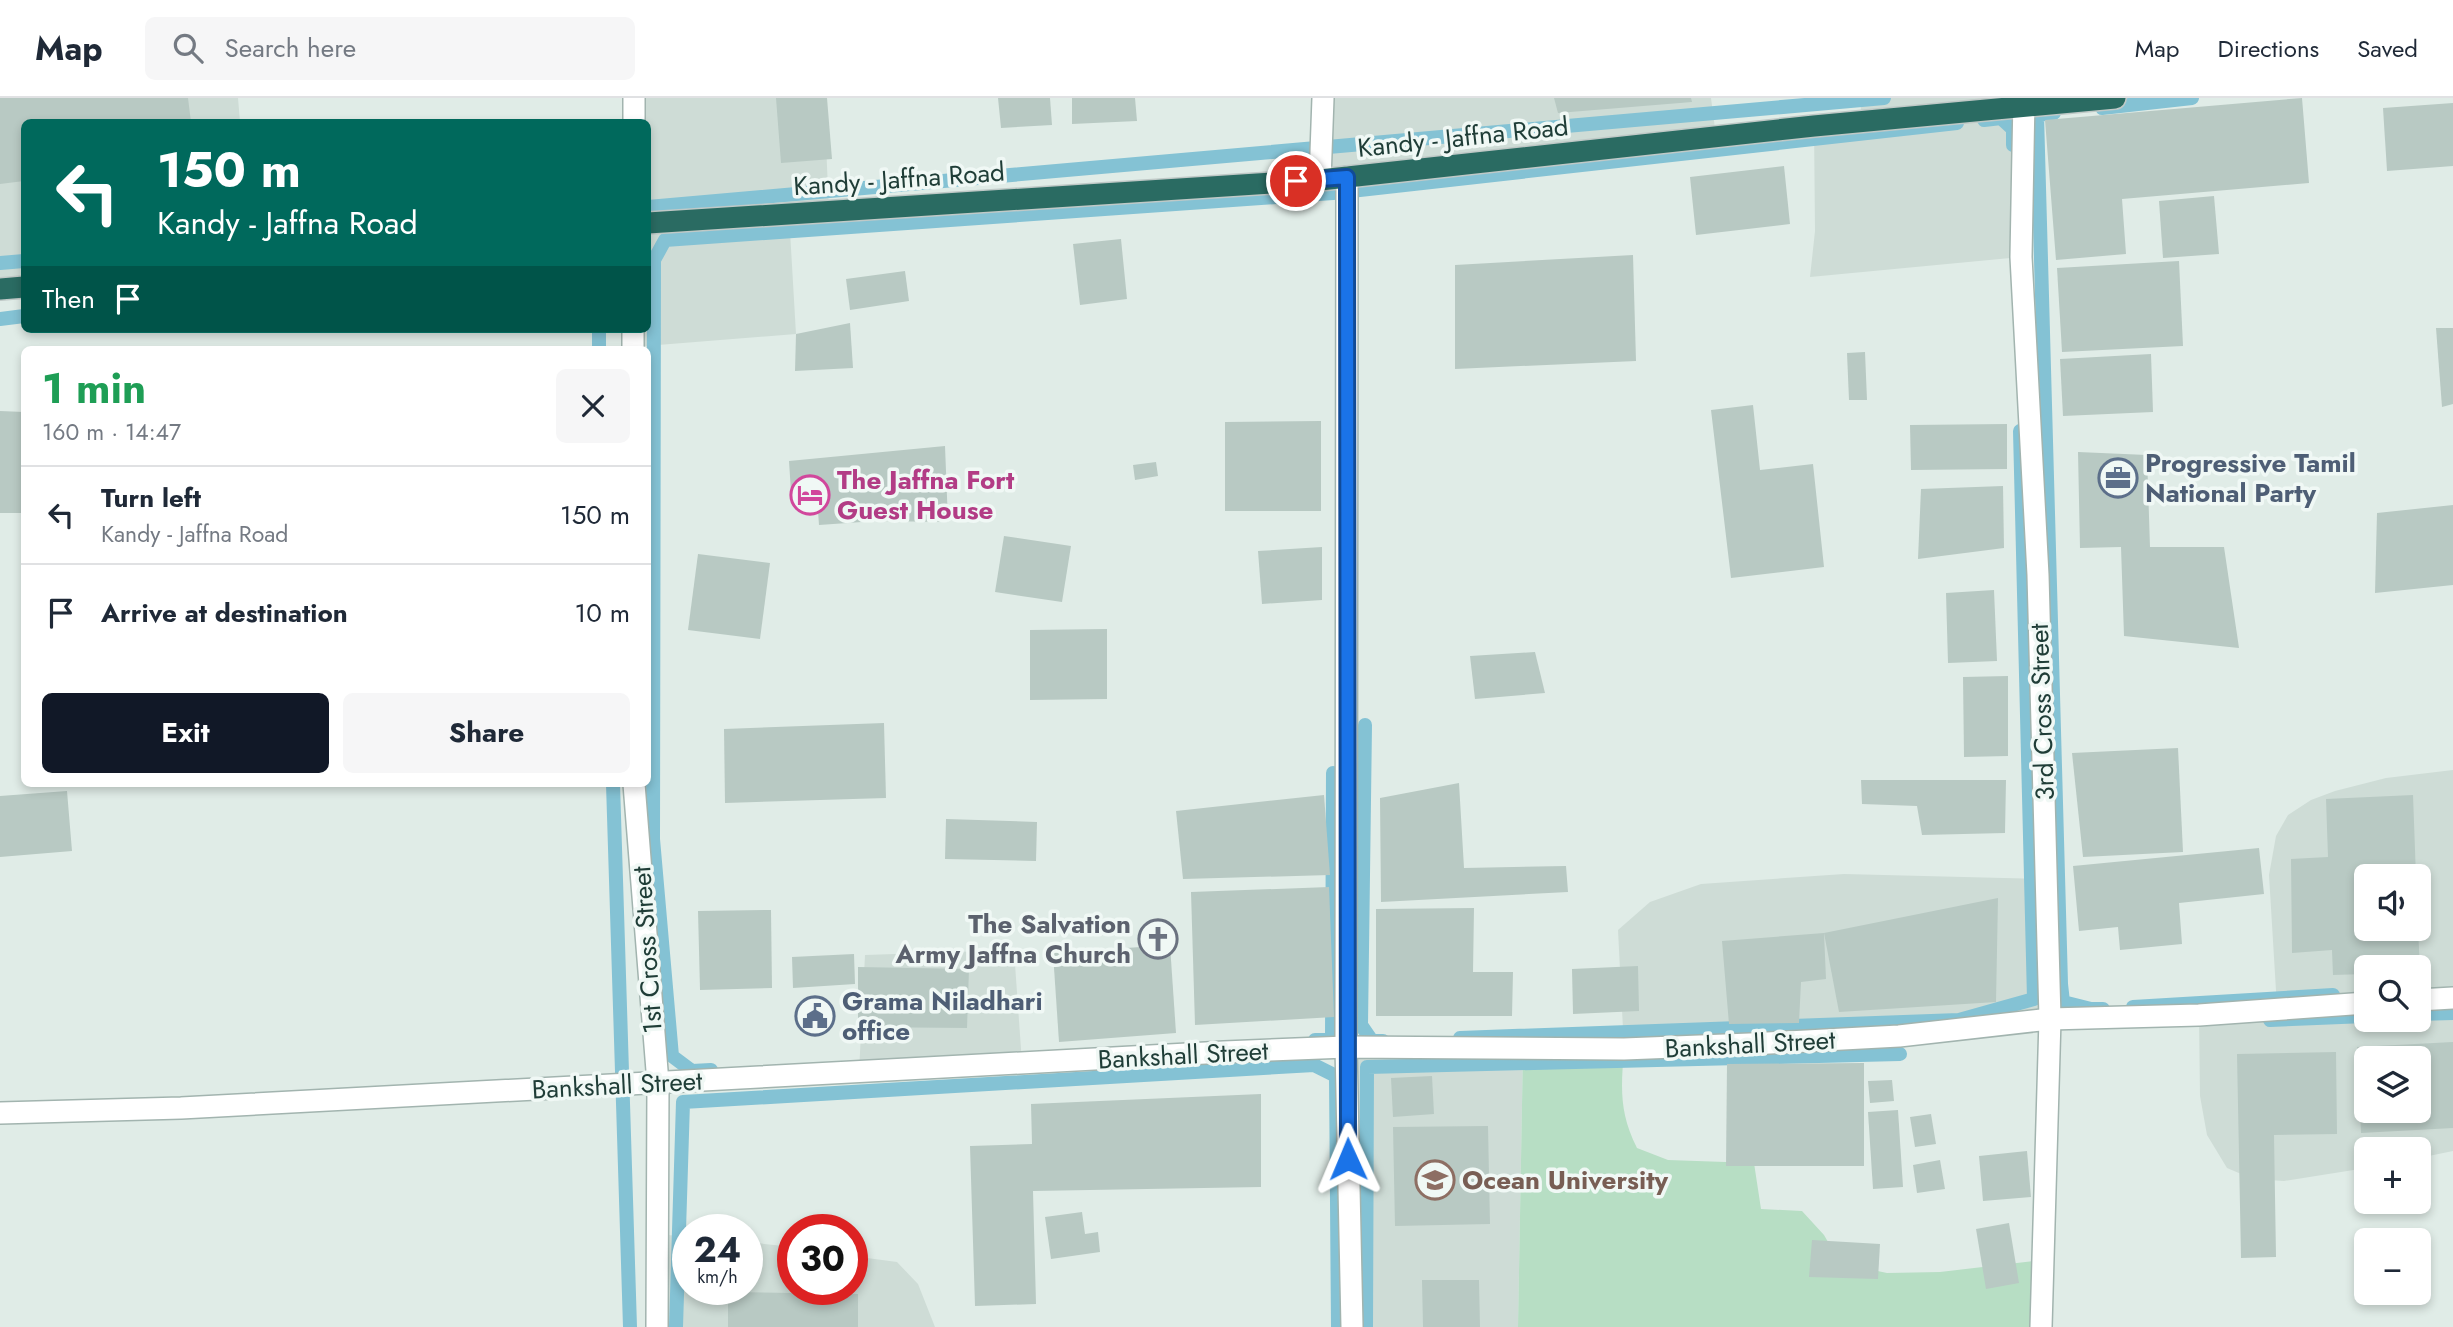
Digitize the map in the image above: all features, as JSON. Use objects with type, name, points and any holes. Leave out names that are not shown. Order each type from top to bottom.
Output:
[{"type":"highway","name":"Kandy - Jaffna Road","points":[[651,223],[1320,180],[2025,102],[2115,98]]},
{"type":"highway","points":[[0,289],[21,287]]},
{"type":"street","points":[[634,98],[634,119]]},
{"type":"street","points":[[1320,180],[1323,98]]},
{"type":"street","name":"3rd Cross Street","points":[[2025,102],[2021,257],[2038,575],[2050,1019],[2040,1327]]},
{"type":"street","points":[[1347,177],[1346,1047],[1352,1327]]},
{"type":"street","name":"1st Cross Street","points":[[634,787],[658,1083],[657,1327]]},
{"type":"street","points":[[2431,999],[2453,998]]},
{"type":"street","name":"Bankshall Street","points":[[0,1113],[181,1108],[1346,1047],[1649,1048],[1899,1036],[2050,1019],[2199,1014],[2354,1004]]},
{"type":"shaded area","points":[[0,98],[238,98],[240,119],[21,119],[21,287],[0,289]]},
{"type":"shaded area","points":[[634,98],[824,98],[829,212],[789,214],[796,334],[633,346],[633,333],[651,333],[651,119],[634,119]]},
{"type":"shaded area","points":[[1323,98],[1711,98],[1716,136],[1320,180]]},
{"type":"shaded area","points":[[1860,98],[2115,98],[2025,105],[2021,257],[1810,277],[1815,231],[1814,126],[1862,121]]},
{"type":"shaded area","points":[[2453,770],[2453,1151],[2431,1156],[2431,1137],[2354,1137],[2354,1170],[2284,1181],[2253,1179],[2227,1168],[2207,1135],[2200,1096],[2199,1015],[2277,1007],[2269,875],[2276,836],[2288,815],[2311,800],[2386,778]]},
{"type":"shaded area","points":[[1844,874],[2048,879],[2050,1019],[1624,1049],[1618,930],[1650,902],[1701,884]]},
{"type":"shaded area","points":[[1014,950],[1022,1063],[859,1072],[865,955]]},
{"type":"shaded area","name":"Ocean University","points":[[1346,1047],[1523,1049],[1518,1327],[1352,1327]]},
{"type":"shaded area","points":[[658,1234],[672,1235],[672,1305],[763,1305],[763,1244],[777,1245],[777,1305],[868,1305],[868,1258],[897,1262],[918,1284],[935,1327],[657,1327]]},
{"type":"green space","points":[[1523,1049],[1624,1049],[1624,1111],[1637,1148],[1668,1160],[1754,1163],[1761,1209],[1802,1211],[1824,1235],[1840,1263],[1887,1273],[1940,1272],[2042,1260],[2041,1327],[1518,1327]]},
{"type":"building","points":[[0,98],[188,98],[191,119],[21,119],[21,181],[0,184]]},
{"type":"building","points":[[776,98],[827,98],[832,159],[781,163]]},
{"type":"building","points":[[998,98],[1050,98],[1052,125],[1001,128]]},
{"type":"building","points":[[1072,98],[1135,98],[1137,121],[1072,124]]},
{"type":"building","points":[[1554,98],[1691,98],[1692,102],[1558,113]]},
{"type":"building","points":[[2302,98],[2309,183],[2122,199],[2126,254],[2056,260],[2045,120]]},
{"type":"building","points":[[2453,103],[2453,166],[2387,171],[2383,108]]},
{"type":"building","points":[[1784,166],[1790,224],[1696,235],[1690,177]]},
{"type":"building","points":[[2214,196],[2219,254],[2163,258],[2159,201]]},
{"type":"building","points":[[1121,239],[1127,299],[1080,305],[1073,244]]},
{"type":"building","points":[[1633,255],[1636,361],[1455,369],[1455,265]]},
{"type":"building","points":[[2179,261],[2183,346],[2062,352],[2057,268]]},
{"type":"building","points":[[905,271],[909,301],[850,310],[846,279]]},
{"type":"building","points":[[850,323],[853,368],[795,371],[796,334]]},
{"type":"building","points":[[2436,328],[2453,328],[2453,404],[2442,407]]},
{"type":"building","points":[[1865,352],[1867,400],[1849,400],[1847,353]]},
{"type":"building","points":[[2151,354],[2153,412],[2063,416],[2060,359]]},
{"type":"building","points":[[1753,405],[1760,470],[1813,464],[1824,567],[1731,578],[1711,410]]},
{"type":"building","points":[[0,411],[21,412],[21,513],[0,513]]},
{"type":"building","points":[[1321,421],[1321,511],[1225,511],[1225,422]]},
{"type":"building","points":[[2007,424],[2007,469],[1911,470],[1910,425]]},
{"type":"building","points":[[945,446],[948,522],[876,521],[819,525],[817,497],[791,492],[789,461]]},
{"type":"building","points":[[2078,452],[2147,455],[2150,547],[2224,547],[2239,648],[2124,636],[2121,547],[2080,548]]},
{"type":"building","points":[[1156,462],[1158,476],[1135,480],[1133,465]]},
{"type":"building","points":[[2003,486],[2004,548],[1918,559],[1921,489]]},
{"type":"building","points":[[2453,505],[2453,585],[2375,593],[2377,513]]},
{"type":"building","points":[[1004,536],[1071,546],[1062,602],[995,592]]},
{"type":"building","points":[[1322,547],[1322,600],[1262,604],[1258,551]]},
{"type":"building","points":[[698,554],[770,563],[760,639],[688,630]]},
{"type":"building","points":[[1994,590],[1997,661],[1948,663],[1946,593]]},
{"type":"building","points":[[1107,629],[1107,699],[1030,700],[1030,630]]},
{"type":"building","points":[[1535,652],[1545,693],[1475,699],[1470,656]]},
{"type":"building","points":[[2008,676],[2008,756],[1964,757],[1963,677]]},
{"type":"building","points":[[884,723],[886,798],[725,803],[724,729]]},
{"type":"building","points":[[2178,748],[2183,852],[2083,857],[2072,753]]},
{"type":"building","points":[[1861,780],[2006,780],[2005,833],[1922,835],[1917,806],[1862,804]]},
{"type":"building","points":[[1459,783],[1464,868],[1566,866],[1568,892],[1381,902],[1380,798]]},
{"type":"building","points":[[67,791],[72,851],[0,857],[0,796]]},
{"type":"building","points":[[1324,795],[1330,875],[1183,879],[1176,811]]},
{"type":"building","points":[[2413,795],[2416,864],[2354,864],[2354,941],[2419,941],[2419,955],[2354,955],[2354,974],[2333,975],[2332,950],[2292,953],[2291,859],[2328,857],[2326,799]]},
{"type":"building","points":[[946,819],[1037,822],[1036,861],[945,859]]},
{"type":"building","points":[[2259,848],[2264,894],[2179,903],[2182,944],[2120,950],[2118,927],[2079,931],[2073,866]]},
{"type":"building","points":[[1329,887],[1334,1017],[1195,1025],[1191,892]]},
{"type":"building","points":[[1998,898],[1996,1002],[1839,1012],[1824,933]]},
{"type":"building","points":[[1474,908],[1473,972],[1513,972],[1512,1016],[1376,1016],[1376,909]]},
{"type":"building","points":[[771,910],[772,988],[700,990],[698,911]]},
{"type":"building","points":[[1824,933],[1826,979],[1801,982],[1799,1023],[1729,1024],[1722,941]]},
{"type":"building","points":[[1170,945],[1176,1033],[1059,1042],[1053,953]]},
{"type":"building","points":[[854,954],[855,984],[793,988],[792,957]]},
{"type":"building","points":[[1638,966],[1639,1011],[1573,1014],[1572,969]]},
{"type":"building","points":[[858,967],[969,969],[967,1028],[858,1027]]},
{"type":"building","points":[[2453,1042],[2453,1128],[2361,1133],[2361,1123],[2431,1123],[2431,1046],[2376,1046]]},
{"type":"building","points":[[2336,1052],[2337,1134],[2274,1135],[2276,1257],[2241,1258],[2237,1054]]},
{"type":"building","points":[[1864,1063],[1864,1166],[1726,1166],[1727,1064]]},
{"type":"building","points":[[1432,1076],[1434,1114],[1393,1117],[1391,1078]]},
{"type":"building","points":[[1892,1080],[1894,1101],[1870,1103],[1868,1081]]},
{"type":"building","points":[[1261,1094],[1261,1187],[1033,1191],[1036,1304],[975,1306],[970,1146],[1032,1144],[1031,1104]]},
{"type":"building","points":[[1898,1110],[1903,1187],[1873,1189],[1868,1112]]},
{"type":"building","points":[[1931,1114],[1936,1144],[1915,1147],[1910,1117]]},
{"type":"building","points":[[1488,1126],[1490,1224],[1395,1226],[1393,1127]]},
{"type":"building","points":[[2027,1151],[2031,1197],[1983,1201],[1979,1156]]},
{"type":"building","points":[[1940,1160],[1945,1189],[1917,1193],[1913,1165]]},
{"type":"building","points":[[1082,1212],[1085,1234],[1098,1232],[1100,1252],[1051,1259],[1045,1217]]},
{"type":"building","points":[[2009,1223],[2019,1283],[1986,1289],[1976,1229]]},
{"type":"building","points":[[1812,1240],[1880,1244],[1878,1279],[1809,1277]]},
{"type":"building","points":[[1422,1280],[1479,1280],[1480,1327],[1423,1327]]},
{"type":"building","points":[[763,1293],[777,1293],[777,1305],[858,1305],[858,1327],[728,1327],[728,1305],[763,1305]]},
{"type":"waterway","points":[[651,207],[1884,98]]},
{"type":"waterway","points":[[2102,108],[2192,98]]},
{"type":"waterway","points":[[2054,113],[2037,115],[2061,984],[2063,1002],[2103,1009]]},
{"type":"waterway","points":[[1984,120],[2001,118],[2013,129],[2013,145]]},
{"type":"waterway","points":[[711,1070],[692,1071],[672,1056],[653,839],[654,260],[665,240],[1333,193],[1957,123]]},
{"type":"waterway","points":[[0,263],[21,261]]},
{"type":"waterway","points":[[0,319],[21,316]]},
{"type":"waterway","points":[[599,333],[599,346]]},
{"type":"waterway","points":[[1460,1038],[1959,1020],[2034,999],[2020,431]]},
{"type":"waterway","points":[[1365,725],[1361,1025],[1372,1041],[1383,1041]]},
{"type":"waterway","points":[[1315,1040],[1332,1040],[1333,773]]},
{"type":"waterway","points":[[613,787],[630,1327]]},
{"type":"waterway","points":[[2133,1007],[2333,995]]},
{"type":"waterway","points":[[2431,1014],[2453,1013]]},
{"type":"waterway","points":[[2270,1020],[2354,1016]]},
{"type":"waterway","points":[[1366,1327],[1367,1067],[1900,1054]]},
{"type":"waterway","points":[[676,1327],[683,1102],[1314,1065],[1336,1076],[1338,1327]]},
{"type":"place","name":"Progressive Tamil National Party","points":[[2118,478]]},
{"type":"place","name":"The Jaffna Fort Guest House","points":[[810,495]]},
{"type":"place","name":"The Salvation Army Jaffna Church","points":[[1158,939]]},
{"type":"place","name":"Grama Niladhari office","points":[[815,1016]]},
{"type":"place","name":"Ocean University","points":[[1435,1180]]},
{"type":"route","points":[[1296,181],[1347,177],[1348,1159]]}]
